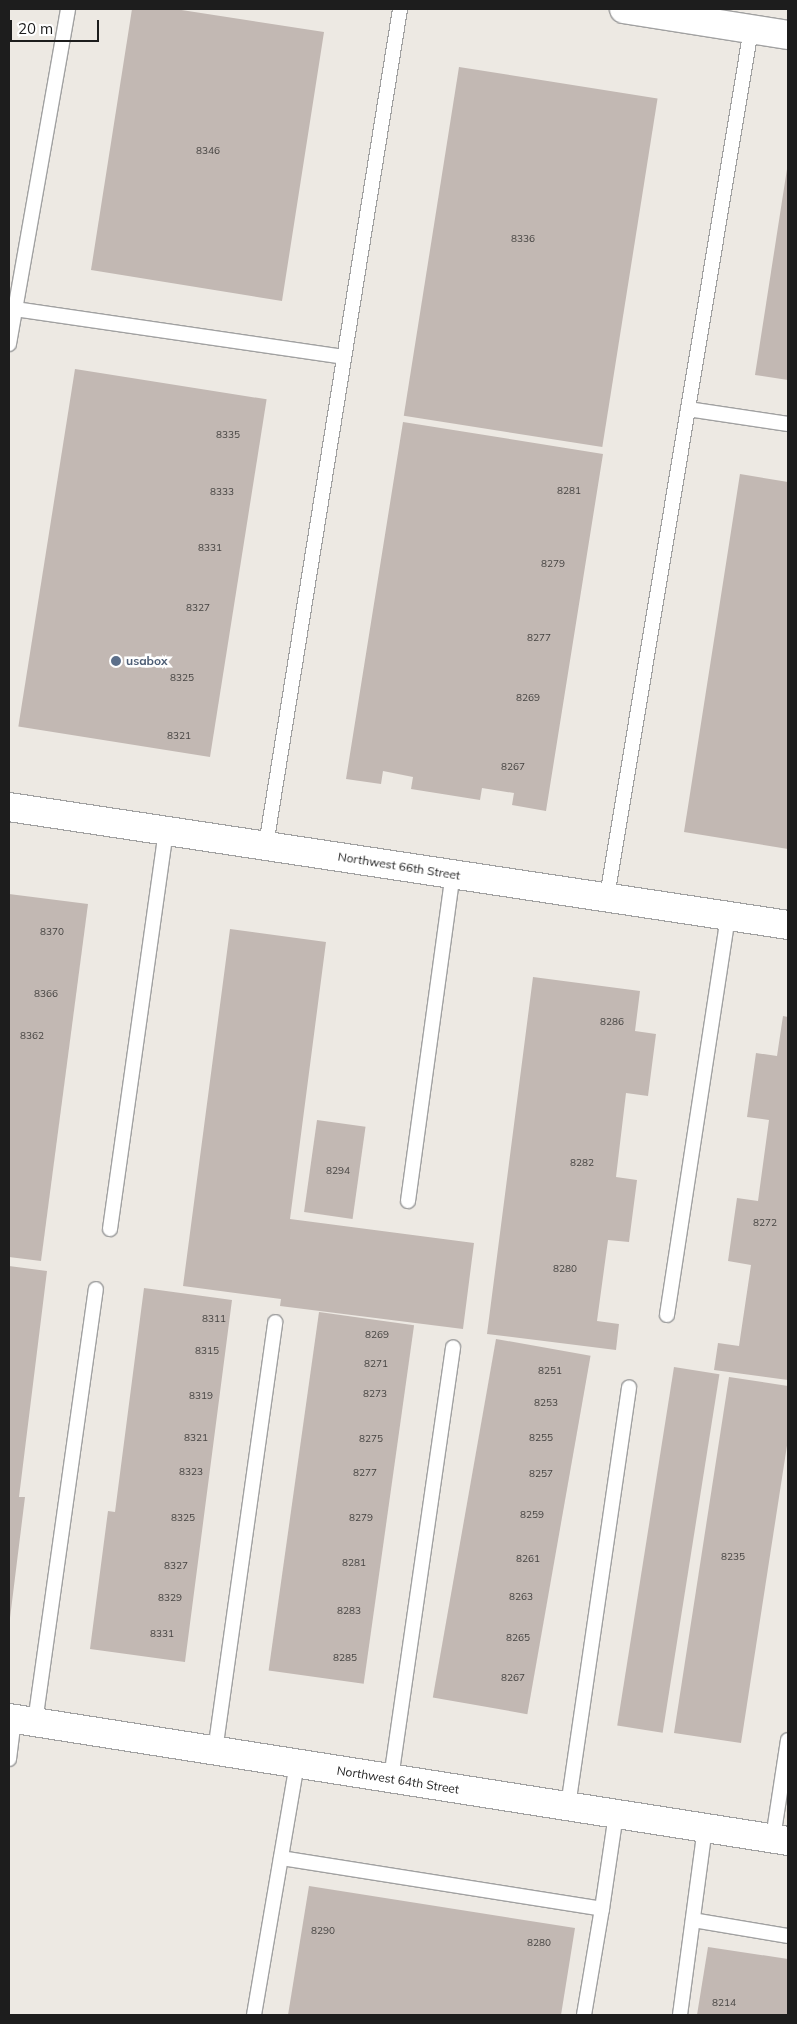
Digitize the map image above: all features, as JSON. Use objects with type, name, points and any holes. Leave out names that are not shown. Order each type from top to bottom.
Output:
[{"type":"street","points":[[624,9],[711,16],[751,29],[788,35]]},
{"type":"street","name":"Northwest 66th Street","points":[[9,807],[788,925]]},
{"type":"street","name":"Northwest 64th Street","points":[[19,1720],[781,1840]]},
{"type":"lane","points":[[9,344],[68,9]]},
{"type":"lane","points":[[266,846],[400,9]]},
{"type":"lane","points":[[607,898],[751,29]]},
{"type":"lane","points":[[15,309],[344,357]]},
{"type":"lane","points":[[688,409],[788,424]]},
{"type":"lane","points":[[110,1229],[166,830]]},
{"type":"lane","points":[[408,1201],[453,874]]},
{"type":"lane","points":[[667,1315],[728,916]]},
{"type":"lane","points":[[9,1759],[19,1720],[96,1289]]},
{"type":"lane","points":[[215,1750],[275,1322]]},
{"type":"lane","points":[[391,1778],[453,1346]]},
{"type":"lane","points":[[568,1806],[629,1387]]},
{"type":"lane","points":[[781,1840],[788,1740]]},
{"type":"lane","points":[[254,2015],[296,1764]]},
{"type":"lane","points":[[584,2015],[616,1814]]},
{"type":"lane","points":[[680,2015],[706,1828]]},
{"type":"lane","points":[[281,1858],[602,1909]]},
{"type":"lane","points":[[693,1920],[788,1936]]},
{"type":"building","points":[[132,9],[175,9],[324,32],[282,301],[91,270]]},
{"type":"building","points":[[459,67],[658,98],[602,447],[404,416]]},
{"type":"building","points":[[788,169],[788,380],[755,375]]},
{"type":"building","points":[[75,369],[267,399],[210,757],[18,727]]},
{"type":"building","points":[[403,422],[603,454],[546,811],[512,805],[514,793],[482,788],[480,800],[411,789],[413,777],[383,771],[381,784],[346,779]]},
{"type":"building","points":[[740,474],[788,482],[788,849],[684,832]]},
{"type":"building","points":[[9,894],[88,904],[41,1261],[9,1257]]},
{"type":"building","points":[[230,929],[326,942],[290,1219],[474,1243],[463,1329],[280,1306],[281,1299],[183,1286]]},
{"type":"building","points":[[533,977],[640,991],[635,1031],[656,1034],[648,1096],[626,1093],[616,1177],[637,1180],[629,1242],[608,1240],[597,1321],[619,1324],[616,1350],[487,1334]]},
{"type":"building","points":[[783,1016],[788,1017],[788,1380],[714,1370],[718,1343],[739,1346],[751,1265],[728,1261],[737,1198],[758,1201],[769,1120],[747,1117],[756,1053],[777,1056]]},
{"type":"building","points":[[317,1120],[366,1127],[353,1219],[304,1212]]},
{"type":"building","points":[[9,1266],[47,1271],[19,1497],[25,1497],[10,1618]]},
{"type":"building","points":[[144,1288],[232,1300],[185,1662],[90,1649],[108,1511],[115,1512]]},
{"type":"building","points":[[319,1312],[414,1325],[364,1684],[269,1670]]},
{"type":"building","points":[[496,1339],[591,1356],[527,1714],[433,1697]]},
{"type":"building","points":[[674,1367],[719,1374],[663,1733],[617,1726]]},
{"type":"building","points":[[729,1377],[788,1386],[788,1439],[741,1743],[674,1733]]},
{"type":"building","points":[[309,1886],[575,1928],[561,2015],[288,2015]]},
{"type":"building","points":[[708,1947],[788,1959],[788,2015],[697,2015]]},
{"type":"place","name":"usabox","points":[[116,661]]}]
